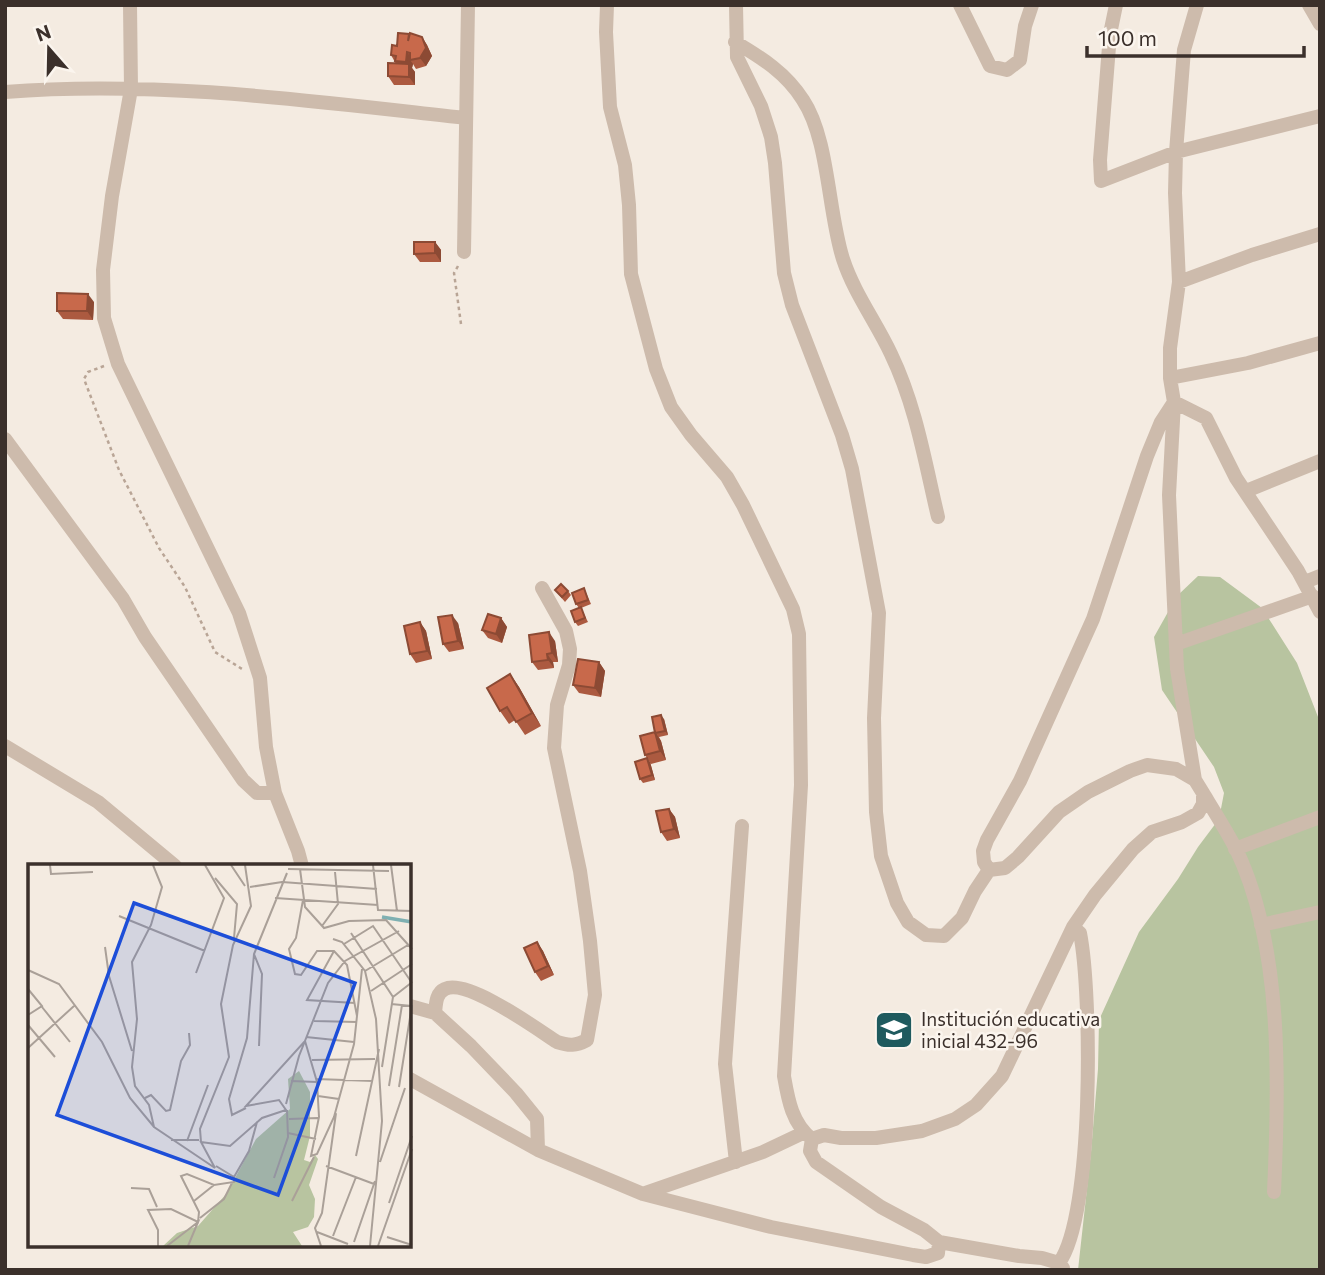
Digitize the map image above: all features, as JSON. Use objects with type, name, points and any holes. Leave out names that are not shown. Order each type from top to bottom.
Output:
[{"type":"street","points":[[130,5],[131,89],[112,195],[103,270],[104,318],[118,363],[239,613],[260,678],[266,747],[275,793],[301,864]]},
{"type":"street","points":[[464,252],[468,5]]},
{"type":"street","points":[[599,5],[606,32]]},
{"type":"street","points":[[607,5],[611,107],[625,165],[631,274],[656,369],[671,407],[727,477],[743,505],[793,609],[799,634],[801,785],[794,876],[794,934],[783,1076],[790,1110],[808,1136],[810,1151],[816,1162],[881,1207],[914,1224],[939,1242],[1042,1258],[1062,1266],[1074,1227],[1085,1132],[1088,992],[1080,933],[1073,927]]},
{"type":"street","points":[[736,5],[737,57],[761,106],[771,137],[783,273],[792,305],[842,435],[859,498],[879,613],[874,744],[876,812],[881,856],[897,903],[908,922],[926,935],[944,936],[962,918],[989,870],[1005,868],[1059,811],[1088,792],[1130,771],[1147,765],[1176,769],[1195,780]]},
{"type":"street","points":[[960,5],[990,66],[1007,70],[1020,60],[1025,26],[1032,5]]},
{"type":"street","points":[[1116,5],[1110,34],[1100,160],[1101,181],[1176,152],[1320,116]]},
{"type":"street","points":[[1196,5],[1184,50],[1176,152],[1179,282],[1170,348],[1170,378],[1174,402],[1169,495],[1177,668],[1195,780],[1236,849],[1261,925],[1275,1021],[1278,1102],[1274,1192]]},
{"type":"street","points":[[1309,5],[1320,24]]},
{"type":"street","points":[[736,42],[778,69],[804,101],[816,129],[834,226],[844,261],[891,354],[914,409],[938,517]]},
{"type":"street","points":[[5,92],[131,89],[250,94],[465,118]]},
{"type":"street","points":[[1179,282],[1320,234]]},
{"type":"street","points":[[1170,378],[1248,363],[1320,343]]},
{"type":"street","points":[[989,870],[984,862],[983,851],[987,840],[1020,781],[1093,619],[1147,456],[1161,422],[1174,402]]},
{"type":"street","points":[[1174,402],[1206,418],[1236,478],[1305,582],[1320,612]]},
{"type":"street","points":[[5,439],[122,599],[243,780],[257,793],[275,793]]},
{"type":"street","points":[[1246,491],[1320,461]]},
{"type":"street","points":[[1305,582],[1320,576]]},
{"type":"street","points":[[435,1013],[440,992],[447,987],[458,987],[498,1005],[557,1042],[579,1045],[587,1040],[590,1031],[594,995],[587,911],[554,748],[557,705],[569,665],[570,649],[566,631],[542,588]]},
{"type":"street","points":[[1176,644],[1313,596]]},
{"type":"street","points":[[5,747],[98,802],[173,864]]},
{"type":"street","points":[[643,1194],[808,1136],[876,1138],[922,1131],[955,1119],[976,1105],[1002,1076],[1073,927],[1133,849],[1152,832],[1182,822],[1198,813],[1203,804],[1203,793]]},
{"type":"street","points":[[1236,849],[1320,817]]},
{"type":"street","points":[[736,1162],[725,1065],[742,826]]},
{"type":"street","points":[[1261,925],[1320,912]]},
{"type":"street","points":[[411,1006],[435,1013],[496,1072],[537,1119],[538,1150]]},
{"type":"street","points":[[411,1080],[538,1150],[643,1194],[771,1227],[913,1255],[926,1257],[938,1253],[939,1242]]},
{"type":"path","points":[[461,324],[454,273],[464,252]]},
{"type":"path","points":[[118,363],[88,372],[84,379],[119,470],[159,548],[185,587],[215,652],[260,678]]},
{"type":"green space","points":[[1198,576],[1220,577],[1262,608],[1297,663],[1320,722],[1320,1270],[1078,1270],[1098,1069],[1099,1020],[1139,932],[1219,819],[1224,793],[1214,767],[1162,690],[1154,637],[1177,596]]},
{"type":"building","points":[[398,33],[409,34],[408,41],[410,33],[422,37],[426,48],[420,58],[410,60],[410,53],[407,52],[406,62],[395,61],[396,56],[391,55],[392,45],[397,46]]},
{"type":"building","points":[[388,63],[409,64],[409,77],[388,76]]},
{"type":"building","points":[[414,242],[435,242],[435,253],[414,254]]},
{"type":"building","points":[[57,293],[88,294],[87,311],[57,311]]},
{"type":"building","points":[[561,584],[568,591],[562,597],[555,590]]},
{"type":"building","points":[[584,588],[588,600],[576,604],[572,593]]},
{"type":"building","points":[[581,607],[585,618],[575,622],[571,611]]},
{"type":"building","points":[[488,614],[501,618],[496,634],[482,630]]},
{"type":"building","points":[[452,615],[458,641],[443,644],[438,617]]},
{"type":"building","points":[[420,622],[427,651],[410,654],[404,626]]},
{"type":"building","points":[[549,632],[552,653],[547,654],[548,660],[532,662],[529,635]]},
{"type":"building","points":[[578,659],[599,662],[595,688],[573,685]]},
{"type":"building","points":[[510,674],[532,713],[516,722],[507,707],[500,711],[487,688]]},
{"type":"building","points":[[661,715],[665,731],[655,733],[652,717]]},
{"type":"building","points":[[655,732],[660,751],[645,755],[640,736]]},
{"type":"building","points":[[647,758],[652,775],[640,779],[635,762]]},
{"type":"building","points":[[669,809],[674,829],[661,832],[656,811]]},
{"type":"building","points":[[537,942],[548,966],[535,972],[524,948]]},
{"type":"place","name":"Institución educativa inicial 432-96","points":[[894,1030]]}]
